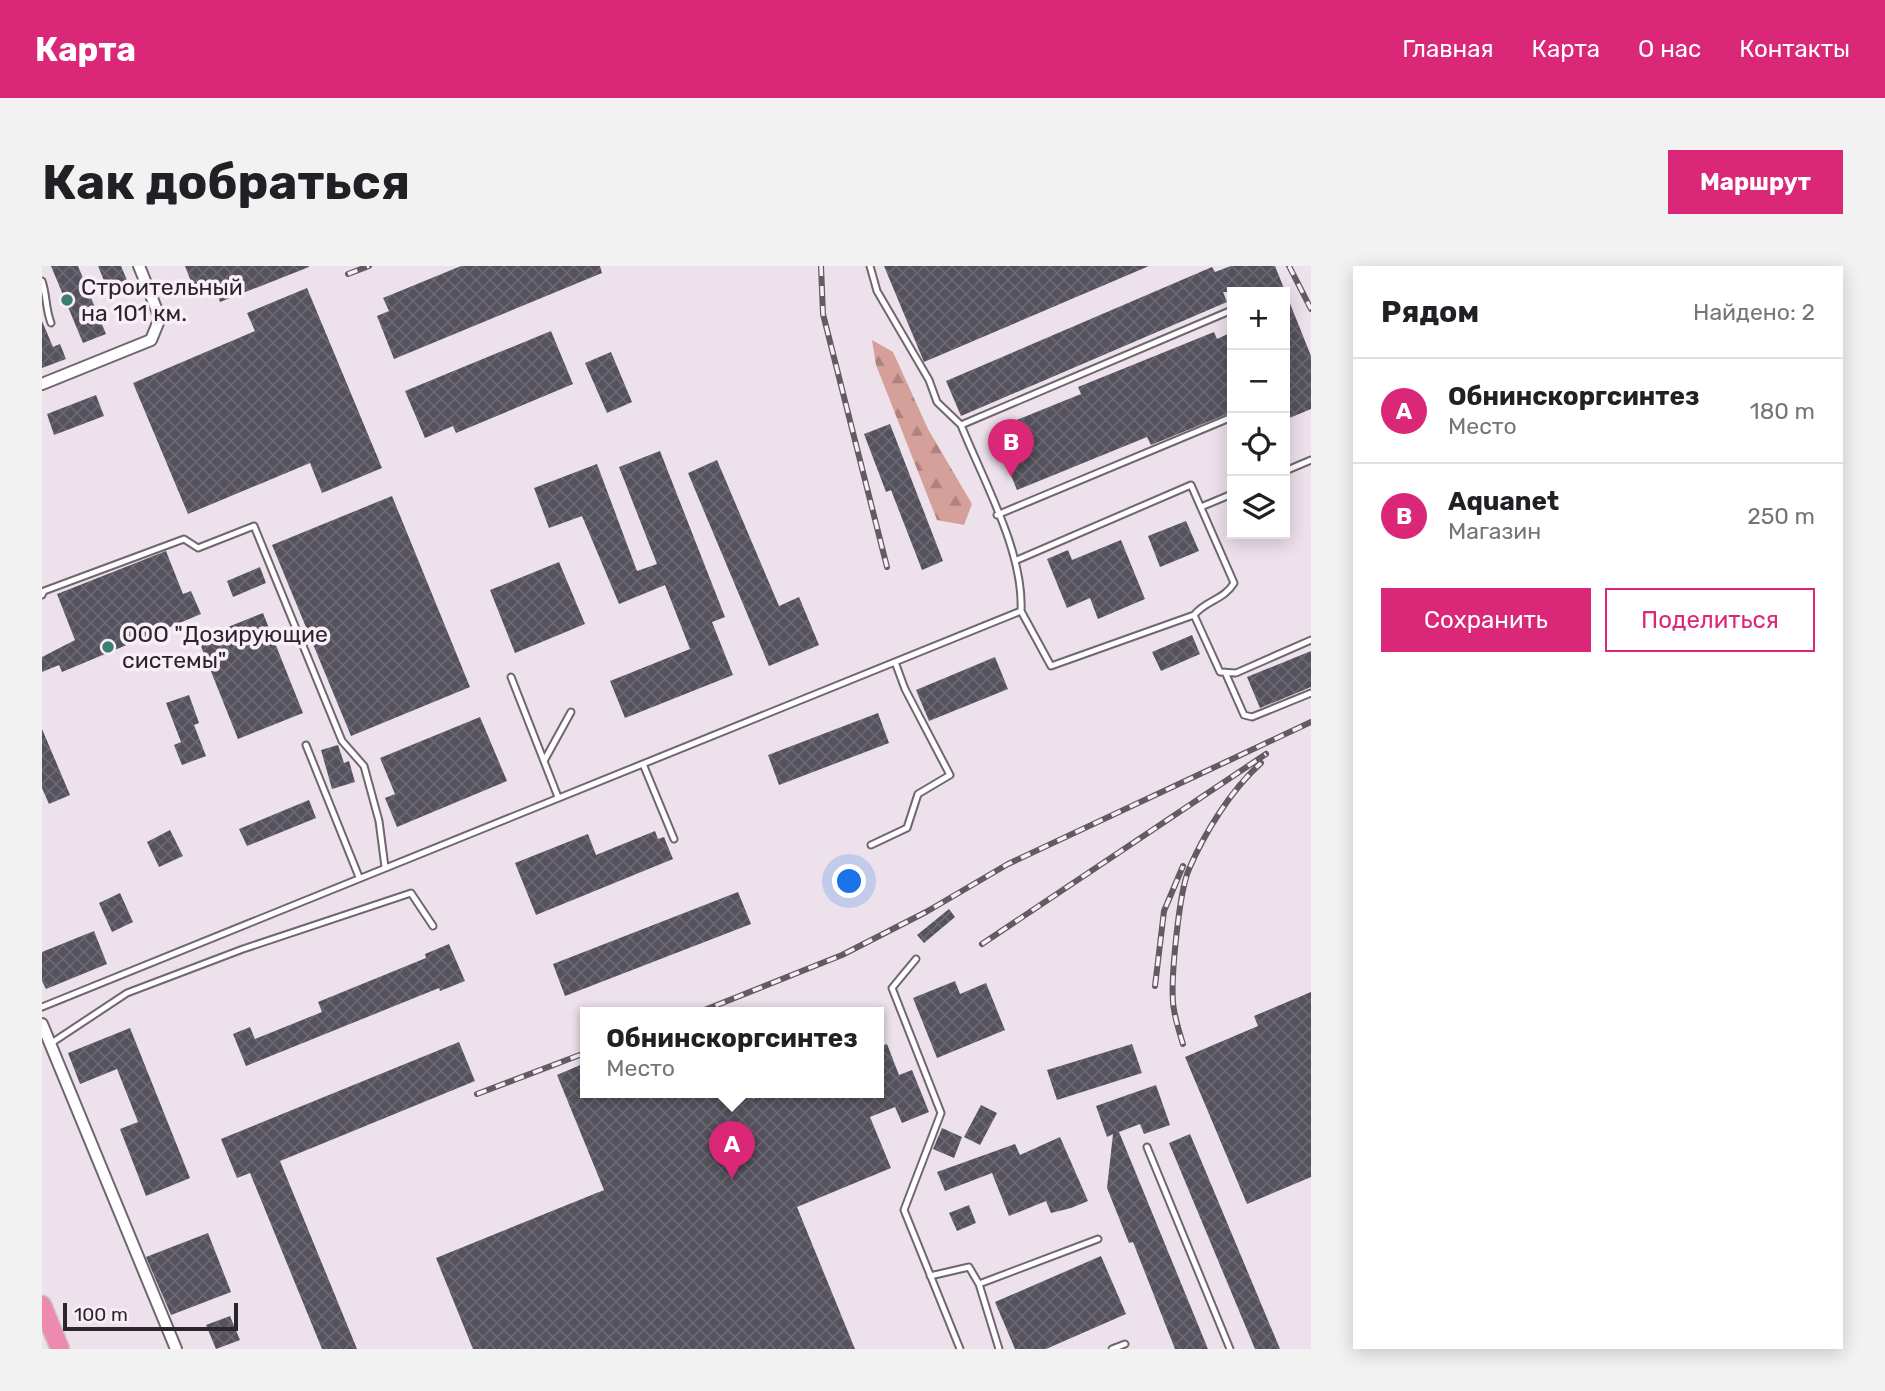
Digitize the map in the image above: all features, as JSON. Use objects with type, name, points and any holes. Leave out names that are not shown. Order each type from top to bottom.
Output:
[{"type":"highway","points":[[44,1315],[60,1349]]},
{"type":"street","points":[[42,384],[151,340],[160,318],[139,266]]},
{"type":"street","points":[[42,1024],[176,1349]]},
{"type":"lane","points":[[870,266],[877,291],[929,380],[937,402],[961,425],[1017,560],[1022,589],[1021,611],[1051,666],[1194,615],[1201,607],[1227,595],[1234,583],[1191,485],[1017,560]]},
{"type":"lane","points":[[42,281],[46,292],[43,301],[51,323]]},
{"type":"lane","points":[[961,425],[1227,312]]},
{"type":"lane","points":[[997,515],[1227,419]]},
{"type":"lane","points":[[1290,469],[1311,460]]},
{"type":"lane","points":[[1201,508],[1227,496]]},
{"type":"lane","points":[[42,595],[44,591],[184,539],[198,548],[254,526],[342,741],[364,766],[379,821],[385,867]]},
{"type":"lane","points":[[42,1007],[1021,611]]},
{"type":"lane","points":[[1194,615],[1220,672],[1236,673],[1311,640]]},
{"type":"lane","points":[[871,845],[907,828],[918,794],[950,775],[905,689],[895,662]]},
{"type":"lane","points":[[1225,672],[1244,715],[1252,717],[1311,692]]},
{"type":"lane","points":[[511,677],[558,797]]},
{"type":"lane","points":[[544,761],[571,712]]},
{"type":"lane","points":[[306,745],[359,877]]},
{"type":"lane","points":[[643,764],[674,839]]},
{"type":"lane","points":[[50,1044],[127,993],[243,949],[411,893],[433,926]]},
{"type":"lane","points":[[916,959],[891,988],[941,1113],[904,1210],[960,1349]]},
{"type":"lane","points":[[1147,1147],[1230,1349]]},
{"type":"lane","points":[[979,1284],[1098,1239]]},
{"type":"lane","points":[[930,1276],[969,1267],[979,1284],[999,1349]]},
{"type":"lane","points":[[1112,1349],[1125,1343]]},
{"type":"green space","points":[[872,340],[893,352],[928,429],[972,504],[964,525],[937,520],[876,365]]},
{"type":"building","points":[[51,266],[78,266],[106,334],[83,343]]},
{"type":"building","points":[[98,266],[121,266],[129,285],[109,293]]},
{"type":"building","points":[[185,266],[309,267],[220,302],[214,285],[195,292]]},
{"type":"building","points":[[461,266],[600,266],[602,273],[394,359],[377,316],[389,311],[383,298]]},
{"type":"building","points":[[884,266],[1149,266],[924,362]]},
{"type":"building","points":[[1231,266],[1275,266],[1283,287],[1227,287],[1227,292],[1223,292],[1227,302],[961,416],[946,381],[1212,267],[1215,272]]},
{"type":"building","points":[[307,288],[382,468],[322,493],[310,463],[188,514],[133,383],[255,331],[247,313]]},
{"type":"building","points":[[1290,304],[1311,356],[1311,409],[1290,418]]},
{"type":"building","points":[[42,321],[53,347],[60,344],[66,359],[42,368]]},
{"type":"building","points":[[551,331],[573,384],[456,433],[453,426],[425,438],[405,391]]},
{"type":"building","points":[[1214,332],[1217,339],[1227,334],[1227,414],[1151,445],[1147,437],[1017,490],[992,430],[1081,394],[1078,387]]},
{"type":"building","points":[[611,352],[632,402],[607,413],[585,363]]},
{"type":"building","points":[[96,395],[104,416],[54,435],[47,414]]},
{"type":"building","points":[[890,424],[943,561],[922,570],[891,490],[886,492],[864,434]]},
{"type":"building","points":[[660,451],[725,617],[712,622],[733,675],[625,718],[610,681],[690,649],[665,585],[619,604],[582,516],[549,528],[534,488],[597,464],[637,571],[657,564],[619,467]]},
{"type":"building","points":[[717,460],[779,606],[799,597],[819,645],[769,666],[688,473]]},
{"type":"building","points":[[392,496],[470,687],[351,736],[272,545]]},
{"type":"building","points":[[1186,521],[1199,551],[1160,567],[1148,536]]},
{"type":"building","points":[[1121,540],[1145,599],[1098,619],[1090,598],[1067,608],[1047,559],[1068,550],[1072,560]]},
{"type":"building","points":[[166,551],[183,594],[191,591],[201,614],[62,672],[59,665],[42,672],[42,657],[75,640],[57,594]]},
{"type":"building","points":[[559,562],[585,624],[515,653],[490,590]]},
{"type":"building","points":[[260,567],[266,583],[233,597],[227,581]]},
{"type":"building","points":[[263,613],[303,713],[238,739],[198,639]]},
{"type":"building","points":[[1192,635],[1200,654],[1161,671],[1152,652]]},
{"type":"building","points":[[1311,651],[1311,687],[1260,708],[1247,677]]},
{"type":"building","points":[[995,657],[1008,689],[929,721],[916,690]]},
{"type":"building","points":[[189,695],[199,723],[194,725],[206,756],[182,765],[174,745],[181,742],[166,703]]},
{"type":"building","points":[[878,713],[889,743],[779,785],[768,755]]},
{"type":"building","points":[[480,717],[507,781],[397,827],[385,798],[395,794],[380,758]]},
{"type":"building","points":[[42,729],[70,795],[49,804],[42,788]]},
{"type":"building","points":[[338,745],[344,763],[349,761],[355,782],[332,789],[321,750]]},
{"type":"building","points":[[309,800],[316,818],[247,846],[239,829]]},
{"type":"building","points":[[170,830],[183,856],[159,867],[147,842]]},
{"type":"building","points":[[655,831],[658,839],[664,837],[673,859],[536,915],[515,863],[588,834],[596,855]]},
{"type":"building","points":[[738,892],[751,924],[565,996],[553,964]]},
{"type":"building","points":[[120,893],[133,922],[112,932],[99,903]]},
{"type":"building","points":[[949,909],[955,917],[924,943],[917,935]]},
{"type":"building","points":[[94,931],[107,964],[46,989],[42,981],[42,952]]},
{"type":"building","points":[[449,944],[465,981],[440,991],[439,988],[246,1066],[233,1034],[250,1027],[255,1039],[322,1012],[318,1002],[426,958],[425,954]]},
{"type":"building","points":[[955,981],[960,994],[986,983],[1005,1030],[937,1058],[913,998]]},
{"type":"building","points":[[1311,992],[1311,1177],[1247,1204],[1185,1057],[1258,1026],[1254,1016]]},
{"type":"building","points":[[130,1028],[190,1178],[146,1196],[120,1129],[138,1122],[117,1069],[80,1084],[68,1053]]},
{"type":"building","points":[[459,1042],[475,1081],[280,1161],[357,1349],[322,1349],[250,1173],[237,1178],[221,1139]]},
{"type":"building","points":[[887,1044],[899,1075],[912,1070],[929,1112],[902,1123],[895,1107],[870,1117],[891,1168],[797,1207],[855,1349],[473,1349],[436,1258],[604,1190],[557,1075],[580,1065],[580,1098],[884,1098],[884,1045]]},
{"type":"building","points":[[1132,1044],[1142,1073],[1057,1100],[1047,1070]]},
{"type":"building","points":[[1156,1085],[1170,1125],[1144,1134],[1140,1124],[1119,1132],[1208,1349],[1175,1349],[1133,1242],[1129,1243],[1107,1188],[1113,1134],[1107,1137],[1096,1106]]},
{"type":"building","points":[[981,1105],[997,1113],[980,1145],[964,1137]]},
{"type":"building","points":[[942,1128],[962,1137],[954,1158],[933,1149]]},
{"type":"building","points":[[1190,1134],[1280,1349],[1255,1349],[1169,1143]]},
{"type":"building","points":[[1060,1137],[1088,1201],[1071,1208],[1051,1213],[1046,1201],[1009,1216],[992,1173],[945,1191],[937,1172],[1015,1144],[1020,1155]]},
{"type":"building","points":[[969,1205],[976,1223],[957,1231],[949,1213]]},
{"type":"building","points":[[208,1233],[231,1292],[171,1315],[146,1257]]},
{"type":"building","points":[[1101,1256],[1126,1314],[1046,1349],[1015,1349],[995,1302]]},
{"type":"building","points":[[230,1316],[240,1340],[216,1349],[206,1325]]},
{"type":"railway","points":[[348,274],[369,266]]},
{"type":"railway","points":[[821,266],[823,314],[887,567]]},
{"type":"railway","points":[[1289,266],[1311,309]]},
{"type":"railway","points":[[712,1007],[842,955],[926,912],[1008,864],[1311,722]]},
{"type":"railway","points":[[982,944],[1266,754]]},
{"type":"railway","points":[[1183,1044],[1174,1013],[1173,990],[1176,934],[1185,880],[1195,855],[1220,812],[1239,786],[1261,763]]},
{"type":"railway","points":[[1155,986],[1164,911],[1183,866]]},
{"type":"railway","points":[[477,1094],[580,1055]]},
{"type":"place","name":"Строительный на 101 км.","points":[[67,300]]},
{"type":"place","name":"Aquanet","points":[[1011,477]]},
{"type":"place","name":"ООО \"Дозирующие системы\"","points":[[108,647]]},
{"type":"place","name":"Обнинскоргсинтез","points":[[732,1179]]}]
